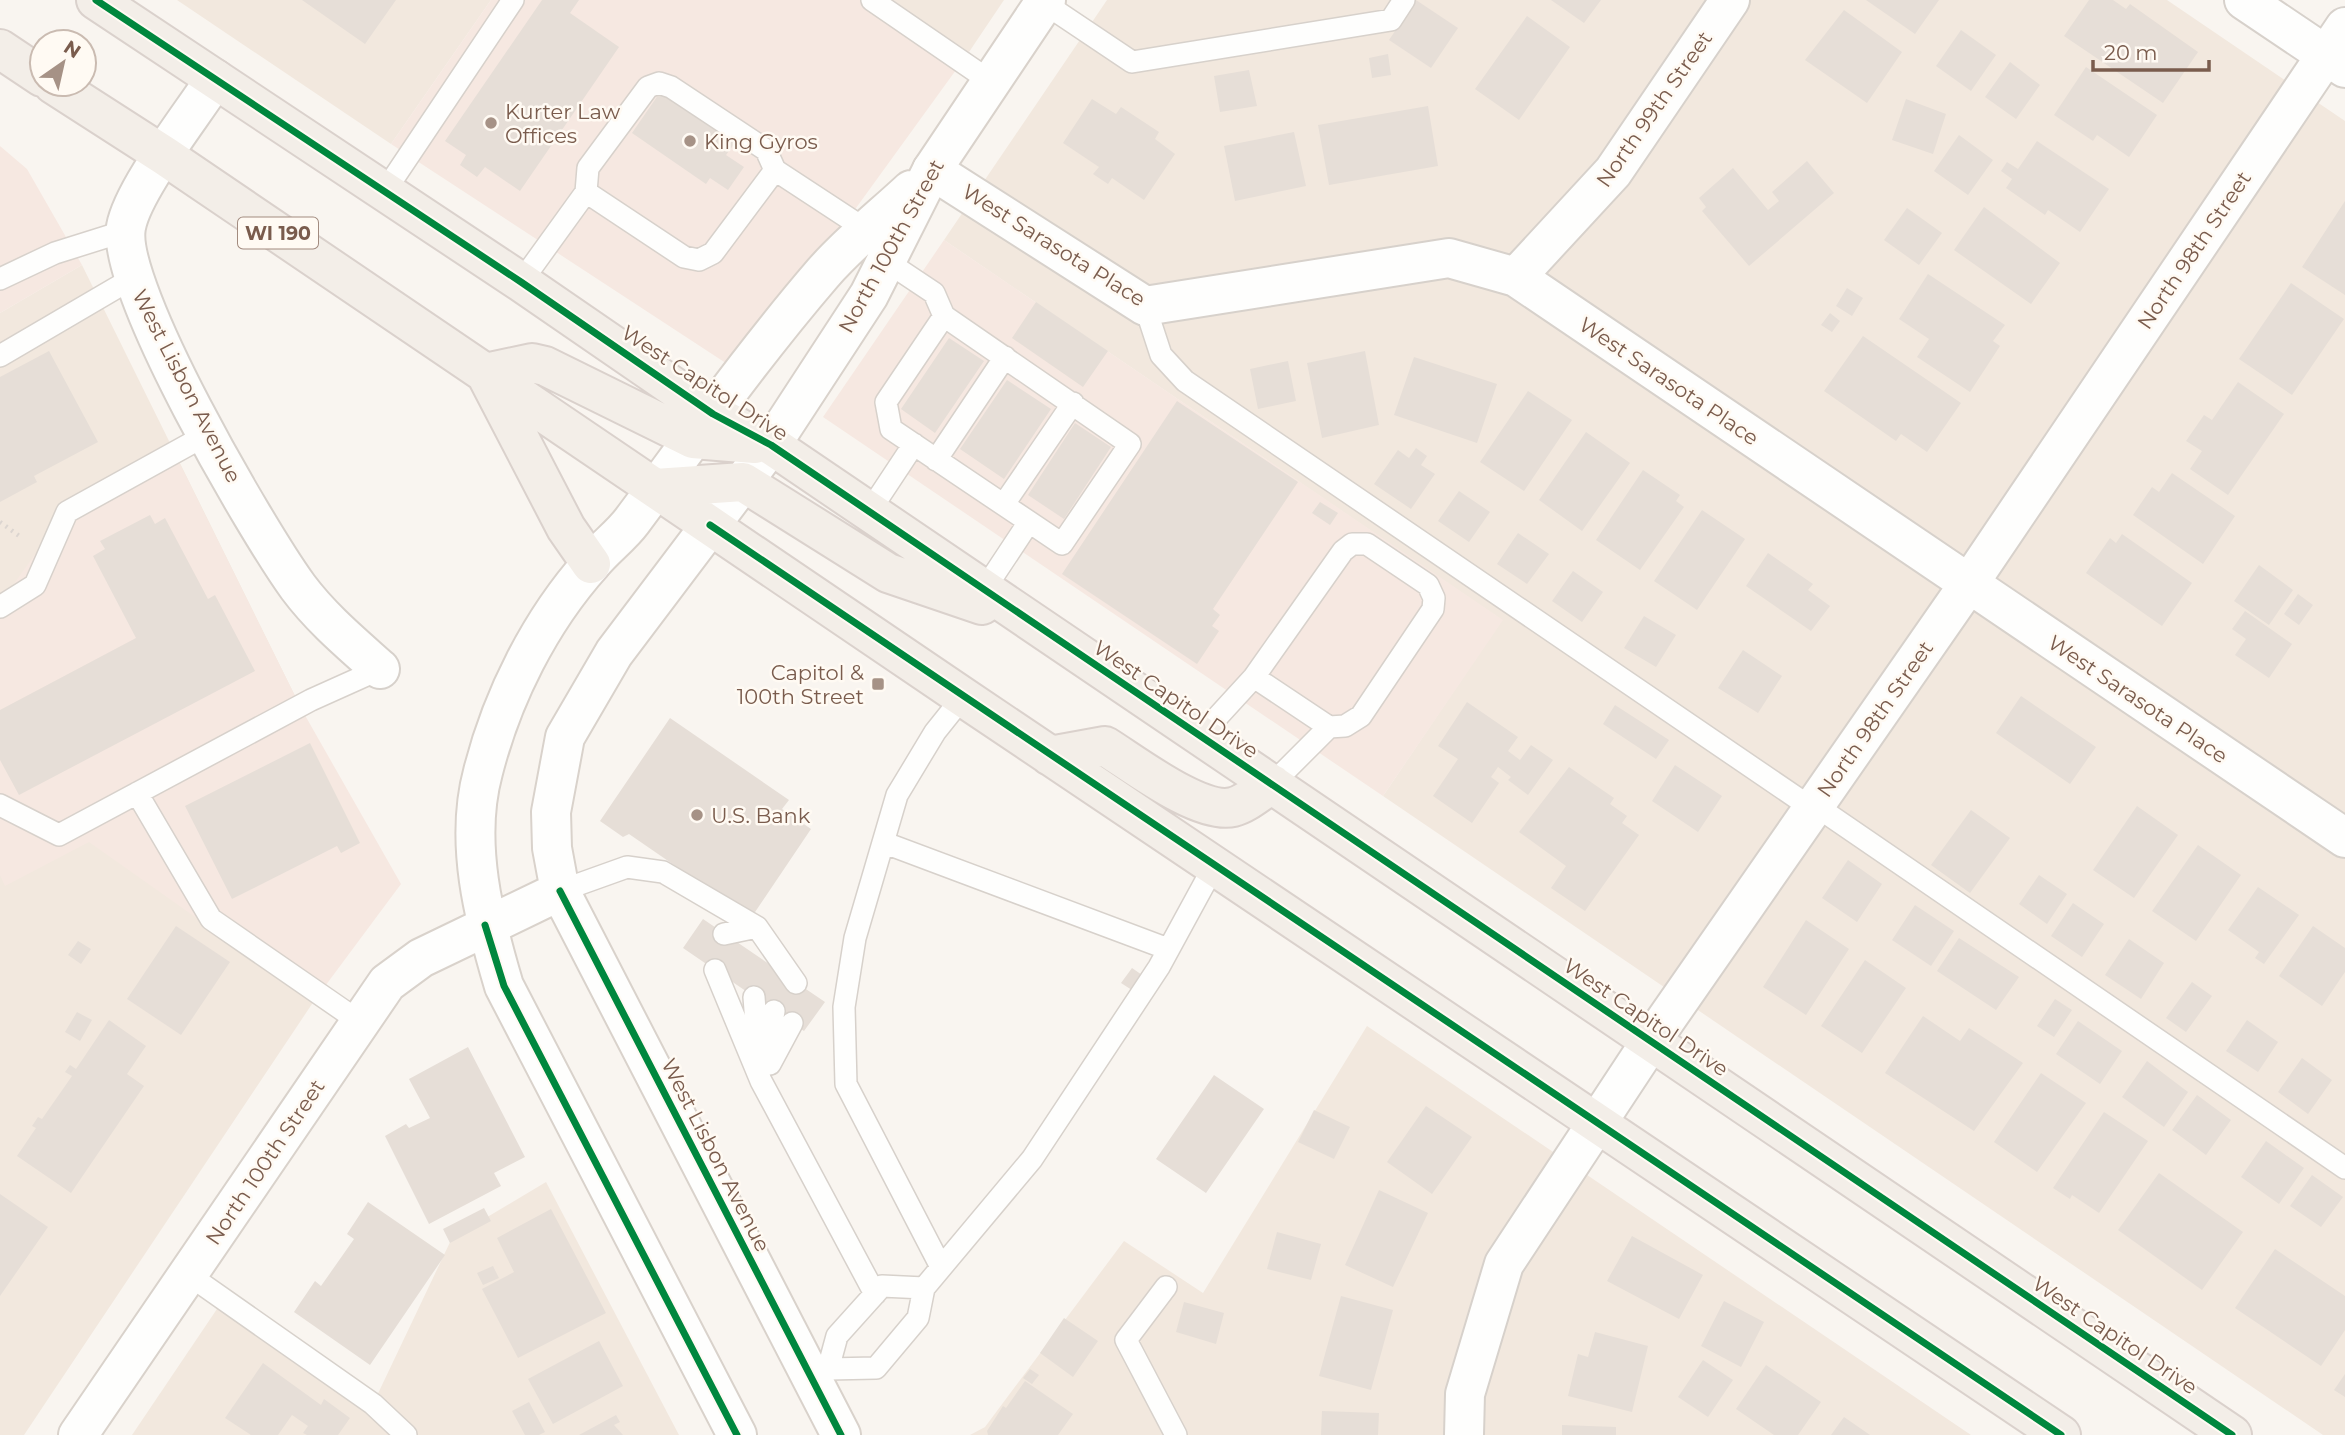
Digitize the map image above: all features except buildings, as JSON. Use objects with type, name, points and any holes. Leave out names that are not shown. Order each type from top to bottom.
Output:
[{"type":"main road","name":"West Capitol Drive","points":[[96,0],[521,282],[703,426]]},
{"type":"main road","points":[[0,49],[28,68]]},
{"type":"main road","name":"WI 190","points":[[75,98],[165,156],[1050,756],[2062,1435]]},
{"type":"main road","points":[[591,564],[566,528],[485,373],[532,363],[545,366],[703,426],[771,445]]},
{"type":"main road","name":"West Capitol Drive","points":[[771,445],[2232,1435]]},
{"type":"main road","points":[[655,488],[743,482],[888,573],[1030,621]]},
{"type":"main road","points":[[1050,756],[1105,746],[1200,803],[1219,808],[1235,807],[1272,784]]},
{"type":"street","name":"North 99th Street","points":[[1516,277],[1613,172],[1730,0]]},
{"type":"street","points":[[2244,0],[2339,50]]},
{"type":"street","name":"North 100th Street","points":[[710,525],[771,445],[869,295],[877,246],[932,170],[1045,1]]},
{"type":"street","name":"North 98th Street","points":[[1464,1435],[1465,1394],[1504,1264],[1651,1041],[2339,50]]},
{"type":"street","name":"West Lisbon Avenue","points":[[215,79],[131,206],[125,231],[132,278],[148,318],[208,434],[298,586],[331,626],[380,669]]},
{"type":"street","name":"West Sarasota Place","points":[[932,170],[1145,306],[1449,258],[1516,277],[2345,838]]},
{"type":"street","points":[[737,1435],[504,986],[485,925],[478,862],[477,819],[482,774],[507,698],[545,628],[591,564],[630,523],[824,272],[877,246]]},
{"type":"street","name":"West Lisbon Avenue","points":[[710,525],[614,653],[565,737],[551,812],[552,848],[560,891],[820,1374],[841,1435]]},
{"type":"street","name":"North 100th Street","points":[[79,1435],[387,983],[421,958],[560,891]]},
{"type":"lane","points":[[385,191],[513,0]]},
{"type":"lane","points":[[872,0],[990,81]]},
{"type":"lane","points":[[1045,1],[1132,62],[1391,20],[1404,0]]},
{"type":"lane","points":[[521,282],[586,192],[588,168],[648,87],[659,83],[671,87],[766,149],[775,170],[877,246],[934,293],[944,316],[1130,444],[1091,490],[1062,544],[891,429],[886,402],[917,372],[944,316]]},
{"type":"lane","points":[[586,192],[684,257],[699,260],[713,253],[775,170]]},
{"type":"lane","points":[[0,279],[55,253],[125,231]]},
{"type":"lane","points":[[0,356],[132,278]]},
{"type":"lane","points":[[1145,306],[1161,355],[1185,381],[2345,1168]]},
{"type":"lane","points":[[936,460],[965,404],[1004,357]]},
{"type":"lane","points":[[1003,504],[1044,457],[1073,403]]},
{"type":"lane","points":[[0,607],[35,584],[66,512],[208,434]]},
{"type":"lane","points":[[869,512],[914,444]]},
{"type":"lane","points":[[984,590],[1030,522]]},
{"type":"lane","points":[[1200,736],[1254,677],[1343,551],[1352,544],[1367,544],[1428,585],[1434,598],[1433,609],[1361,716],[1345,726],[1329,727],[1254,677]]},
{"type":"lane","points":[[0,805],[59,835],[311,700],[380,669]]},
{"type":"lane","points":[[941,1267],[846,1084],[844,1007],[855,938],[897,795],[935,732],[963,697]]},
{"type":"lane","points":[[1272,784],[1329,727]]},
{"type":"lane","points":[[137,793],[211,919],[360,1022]]},
{"type":"lane","points":[[885,843],[1168,949]]},
{"type":"lane","points":[[820,1374],[876,1368],[918,1318],[924,1288],[1032,1158],[1168,949],[1214,866]]},
{"type":"lane","points":[[560,891],[627,867],[663,872],[757,927],[788,977]]},
{"type":"lane","points":[[733,939],[757,927]]},
{"type":"lane","points":[[757,927],[762,959]]},
{"type":"lane","points":[[715,970],[761,1081],[875,1294]]},
{"type":"lane","points":[[735,983],[761,1081]]},
{"type":"lane","points":[[754,997],[761,1081]]},
{"type":"lane","points":[[761,1081],[774,1011]]},
{"type":"lane","points":[[761,1081],[792,1023]]},
{"type":"lane","points":[[189,1275],[373,1404],[406,1435]]},
{"type":"lane","points":[[820,1374],[837,1336],[882,1286],[924,1288]]},
{"type":"lane","points":[[1166,1287],[1126,1340],[1176,1435]]},
{"type":"shaded area","points":[[177,0],[491,0],[391,144]]},
{"type":"shaded area","points":[[491,0],[890,0],[969,52],[738,371],[391,144]]},
{"type":"shaded area","points":[[890,0],[1004,0],[969,52]]},
{"type":"shaded area","points":[[1107,0],[2167,0],[2345,121],[2345,1435],[2323,1435],[1383,796],[1502,620],[944,240]]},
{"type":"shaded area","points":[[0,146],[27,169],[82,265],[0,313]]},
{"type":"shaded area","points":[[944,240],[1503,620],[1383,796],[823,417]]},
{"type":"shaded area","points":[[82,265],[302,710],[314,1001],[24,1435],[0,1435],[0,313]]},
{"type":"shaded area","points":[[178,460],[302,710],[401,884],[314,1001],[89,842],[5,886],[0,875],[0,603],[62,517]]},
{"type":"shaded area","points":[[1367,1026],[1971,1435],[970,1435],[985,1427],[1124,1241],[1203,1293]]},
{"type":"shaded area","points":[[546,1182],[679,1435],[132,1435],[219,1306],[373,1404],[452,1238]]},
{"type":"cycle path","points":[[96,0],[521,282],[713,414],[771,445],[2232,1435]]},
{"type":"cycle path","points":[[710,525],[2061,1435]]},
{"type":"cycle path","points":[[560,891],[841,1435]]},
{"type":"cycle path","points":[[485,925],[504,986],[737,1435]]},
{"type":"place","name":"Kurter Law Offices","points":[[491,123]]},
{"type":"place","name":"King Gyros","points":[[690,141]]},
{"type":"place","name":"Capitol & 100th Street","points":[[878,684]]},
{"type":"place","name":"U.S. Bank","points":[[697,815]]}]
